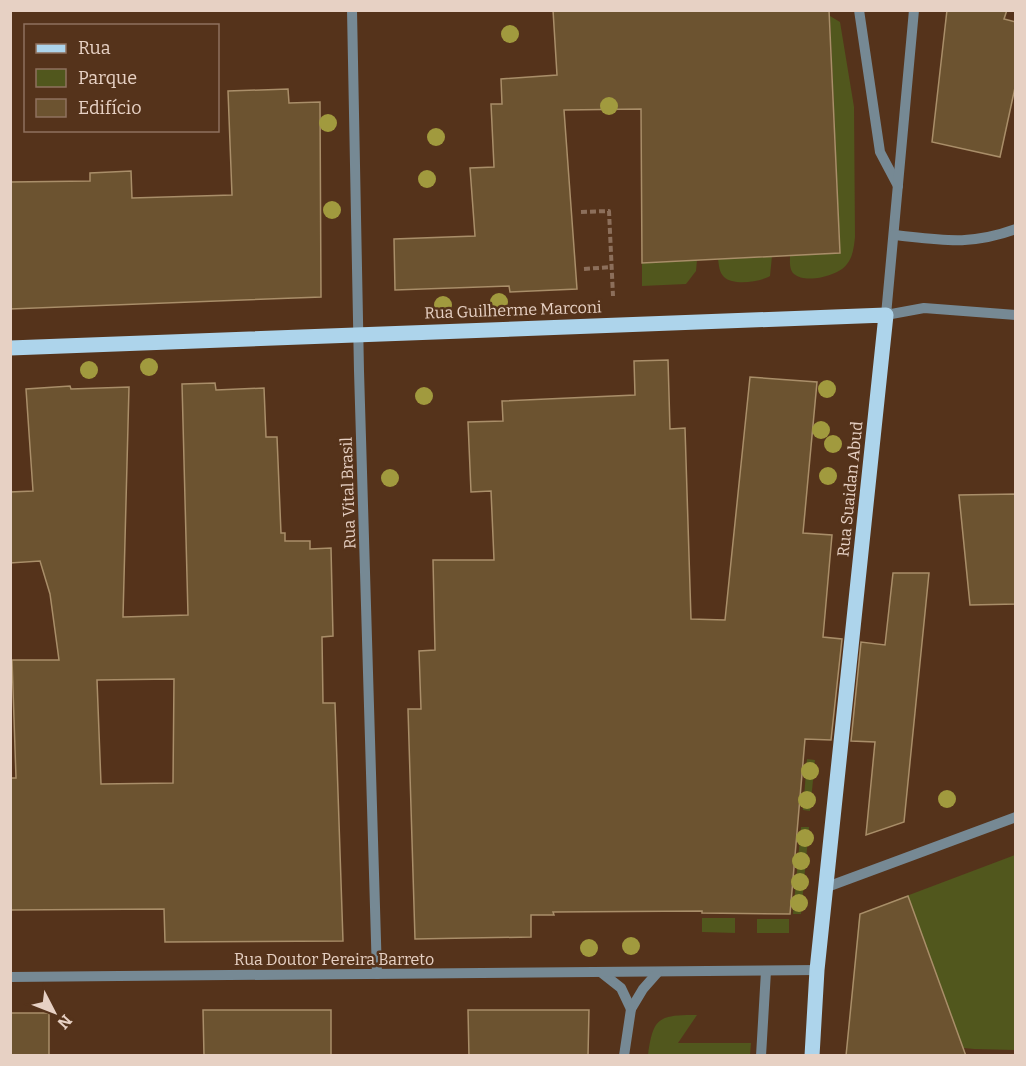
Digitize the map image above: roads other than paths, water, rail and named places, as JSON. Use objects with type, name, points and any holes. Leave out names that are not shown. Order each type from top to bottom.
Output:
[{"type":"main road","name":"Rua Guilherme Marconi","points":[[10,348],[886,315]]},
{"type":"main road","name":"Rua Suaidan Abud","points":[[812,1056],[817,970],[886,315]]},
{"type":"street","name":"Rua Vital Brasil","points":[[352,10],[358,334],[377,974]]},
{"type":"street","points":[[859,10],[880,152],[898,187]]},
{"type":"street","name":"Rua Suaidan Abud","points":[[886,315],[914,10]]},
{"type":"street","points":[[894,235],[964,241],[982,239],[1016,228]]},
{"type":"street","name":"Rua Guilherme Marconi","points":[[886,315],[924,308],[1016,315]]},
{"type":"street","points":[[827,887],[1016,817]]},
{"type":"street","name":"Rua Doutor Pereira Barreto","points":[[10,977],[817,970]]},
{"type":"street","points":[[761,1056],[766,971]]},
{"type":"street","points":[[624,1056],[631,1009],[643,989],[658,972]]},
{"type":"street","points":[[601,973],[614,980],[621,988],[631,1009]]}]
